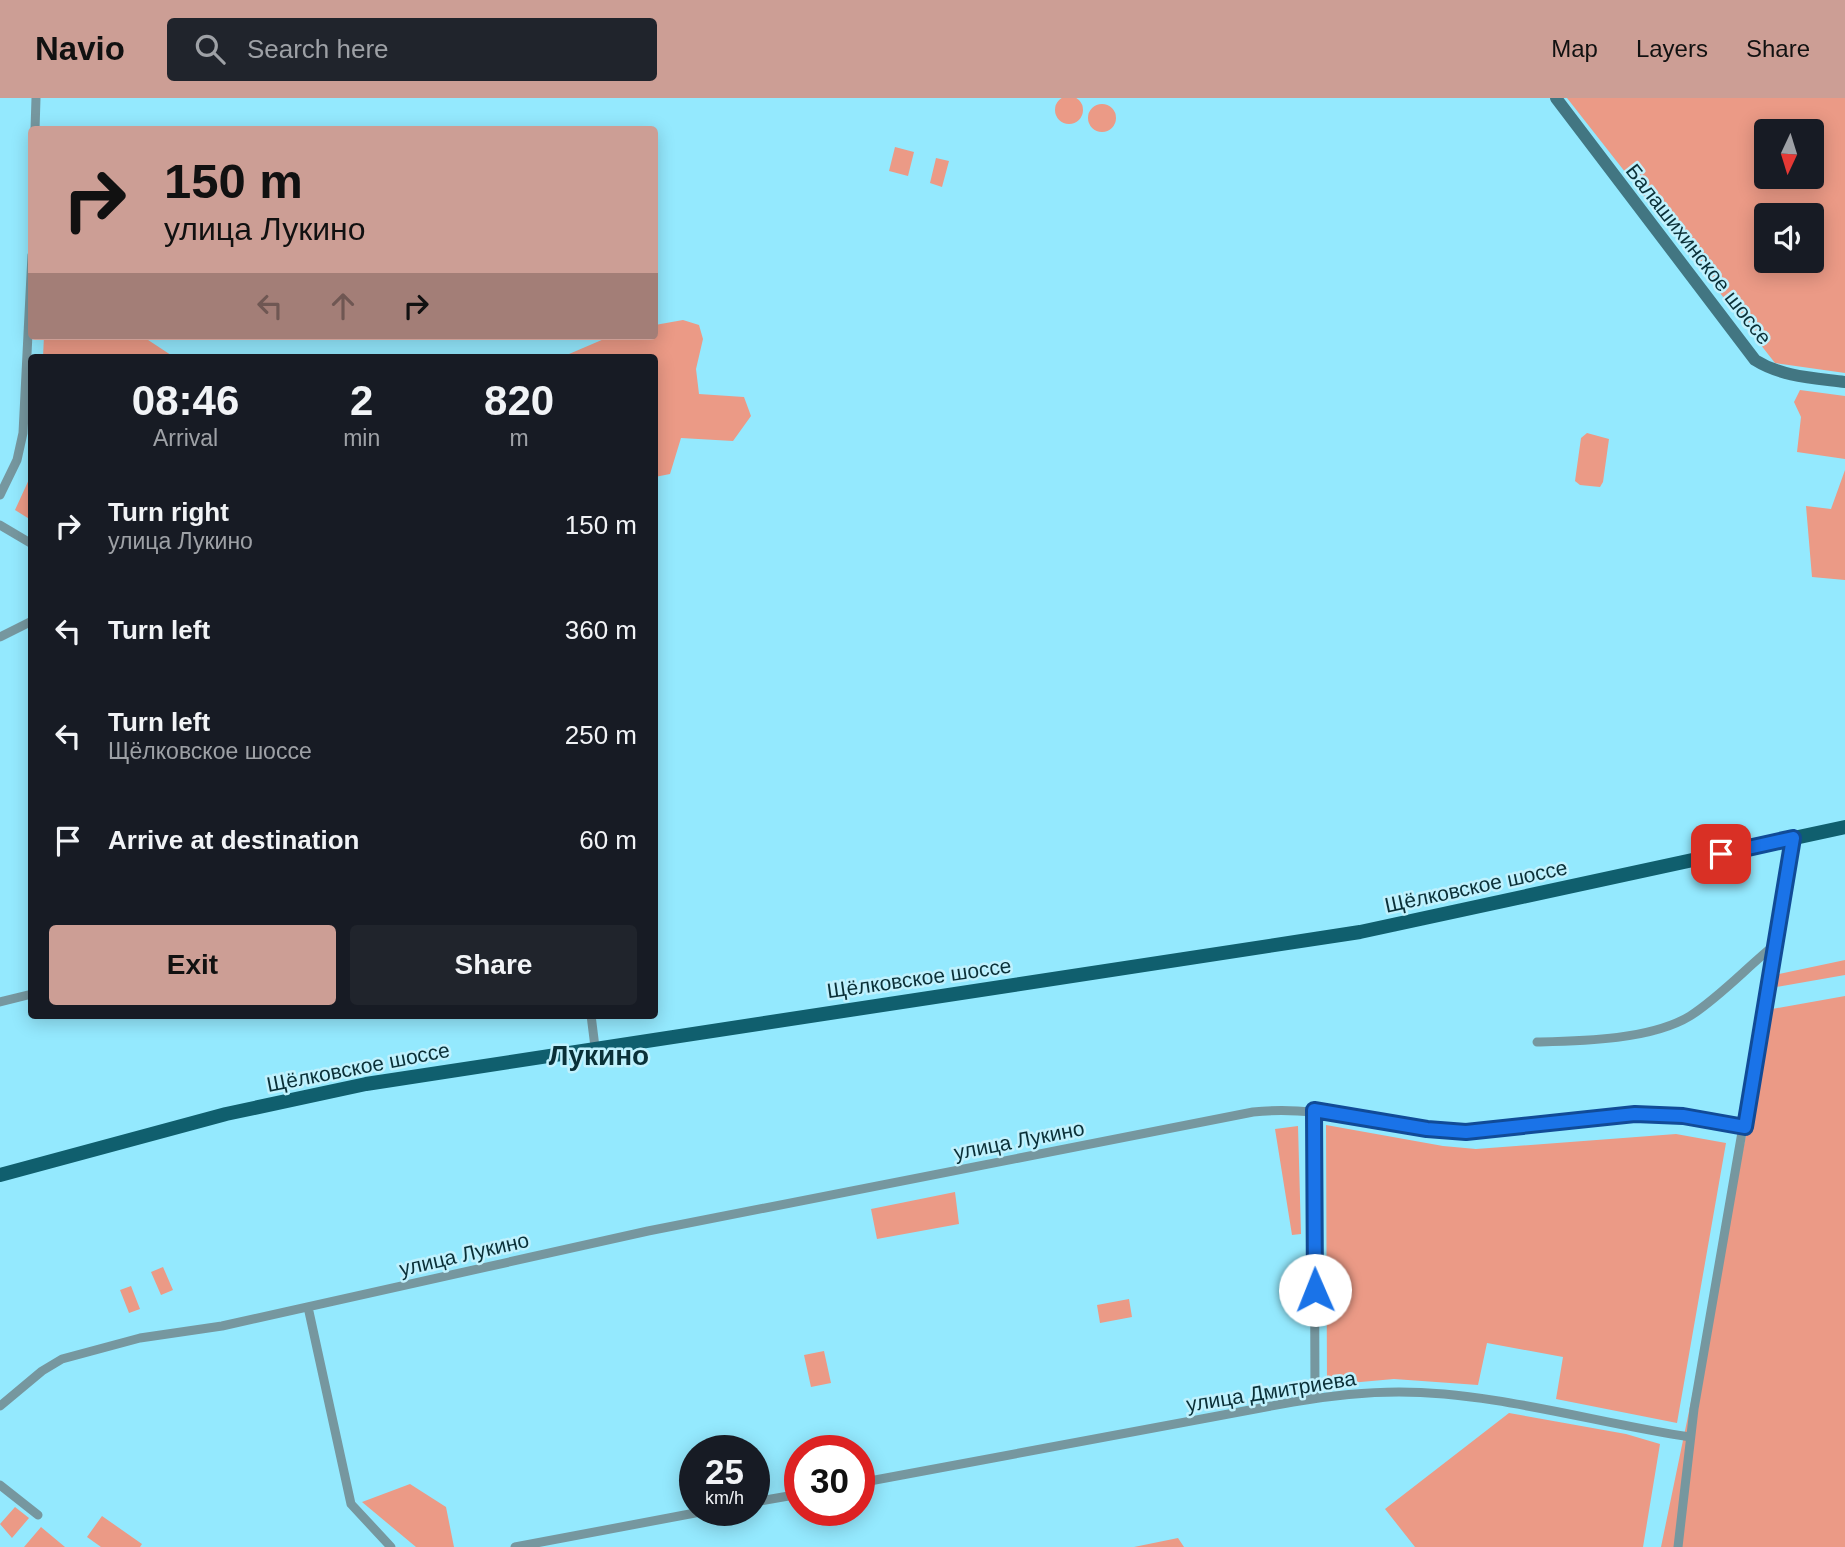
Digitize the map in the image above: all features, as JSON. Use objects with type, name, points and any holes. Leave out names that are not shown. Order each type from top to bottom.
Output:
[{"type":"main road","name":"Балашихинское шоссе","points":[[1556,98],[1755,360],[1787,374],[1845,382]]},
{"type":"main road","name":"Щёлковское шоссе","points":[[0,1175],[301,1098],[595,1047],[1348,934],[1845,827]]},
{"type":"street","points":[[35,126],[36,98]]},
{"type":"street","points":[[0,495],[17,460],[23,433],[28,334]]},
{"type":"street","points":[[0,525],[28,542]]},
{"type":"street","points":[[0,637],[28,623]]},
{"type":"street","points":[[1678,1547],[1689,1437],[1777,943],[1793,838]]},
{"type":"street","points":[[1536,1042],[1604,1039],[1648,1030],[1687,1017],[1777,943]]},
{"type":"street","points":[[0,1002],[28,995]]},
{"type":"street","points":[[592,1019],[595,1047]]},
{"type":"street","points":[[1314,1110],[1315,1398]]},
{"type":"street","name":"улица Лукино","points":[[0,1406],[42,1371],[62,1359],[140,1338],[222,1326],[648,1231],[1253,1112],[1314,1110],[1427,1129],[1466,1132],[1635,1114],[1683,1116],[1745,1127]]},
{"type":"street","points":[[308,1307],[351,1504],[391,1547]]},
{"type":"street","name":"улица Дмитриева","points":[[875,1480],[1315,1398],[1401,1392],[1583,1416],[1689,1437]]},
{"type":"street","points":[[0,1485],[38,1515]]},
{"type":"street","points":[[514,1547],[679,1516]]},
{"type":"shaded area","points":[[1069,96],[1079,100],[1083,110],[1079,120],[1069,124],[1059,120],[1055,110],[1059,100]]},
{"type":"shaded area","points":[[1567,98],[1845,98],[1845,373],[1775,363]]},
{"type":"shaded area","points":[[1102,104],[1112,108],[1116,118],[1112,128],[1102,132],[1092,128],[1088,118],[1092,108]]},
{"type":"shaded area","points":[[895,147],[914,152],[908,176],[889,171]]},
{"type":"shaded area","points":[[936,158],[949,161],[942,187],[930,183]]},
{"type":"shaded area","points":[[683,320],[699,325],[703,339],[696,369],[699,394],[744,397],[751,416],[733,441],[681,438],[670,474],[658,476],[658,354],[569,354],[602,340],[658,340],[658,324]]},
{"type":"shaded area","points":[[44,340],[148,340],[169,354],[43,354]]},
{"type":"shaded area","points":[[1800,390],[1845,396],[1845,459],[1797,452],[1801,417],[1794,402]]},
{"type":"shaded area","points":[[1587,433],[1609,439],[1600,487],[1580,485],[1575,481],[1581,438]]},
{"type":"shaded area","points":[[1845,470],[1845,580],[1812,577],[1806,506],[1831,509]]},
{"type":"shaded area","points":[[28,482],[28,518],[15,510]]},
{"type":"shaded area","points":[[1845,960],[1845,975],[1776,987],[1779,974]]},
{"type":"shaded area","points":[[1845,996],[1845,1547],[1661,1547],[1772,1009]]},
{"type":"shaded area","points":[[1326,1125],[1443,1146],[1476,1149],[1676,1134],[1726,1143],[1677,1423],[1556,1399],[1563,1357],[1487,1343],[1478,1385],[1394,1379],[1327,1385]]},
{"type":"shaded area","points":[[1298,1126],[1301,1234],[1292,1235],[1275,1129]]},
{"type":"shaded area","points":[[955,1192],[959,1224],[877,1239],[871,1209]]},
{"type":"shaded area","points":[[163,1267],[173,1290],[161,1295],[151,1272]]},
{"type":"shaded area","points":[[131,1286],[140,1309],[129,1313],[120,1290]]},
{"type":"shaded area","points":[[1129,1299],[1132,1317],[1100,1323],[1097,1305]]},
{"type":"shaded area","points":[[824,1351],[831,1383],[811,1387],[804,1355]]},
{"type":"shaded area","points":[[1509,1413],[1626,1434],[1660,1444],[1643,1547],[1415,1547],[1385,1509]]},
{"type":"shaded area","points":[[410,1484],[446,1507],[454,1547],[416,1547],[362,1502]]},
{"type":"shaded area","points":[[15,1507],[29,1518],[12,1538],[0,1524]]},
{"type":"shaded area","points":[[102,1516],[142,1544],[140,1547],[101,1547],[87,1537]]},
{"type":"shaded area","points":[[41,1527],[65,1547],[24,1547]]},
{"type":"shaded area","points":[[1178,1538],[1184,1547],[1134,1547]]},
{"type":"district","name":"Лукино","points":[[599,1055]]},
{"type":"route","points":[[1315,1290],[1314,1110],[1427,1129],[1466,1132],[1635,1114],[1683,1116],[1745,1127],[1793,838],[1721,854]]}]
